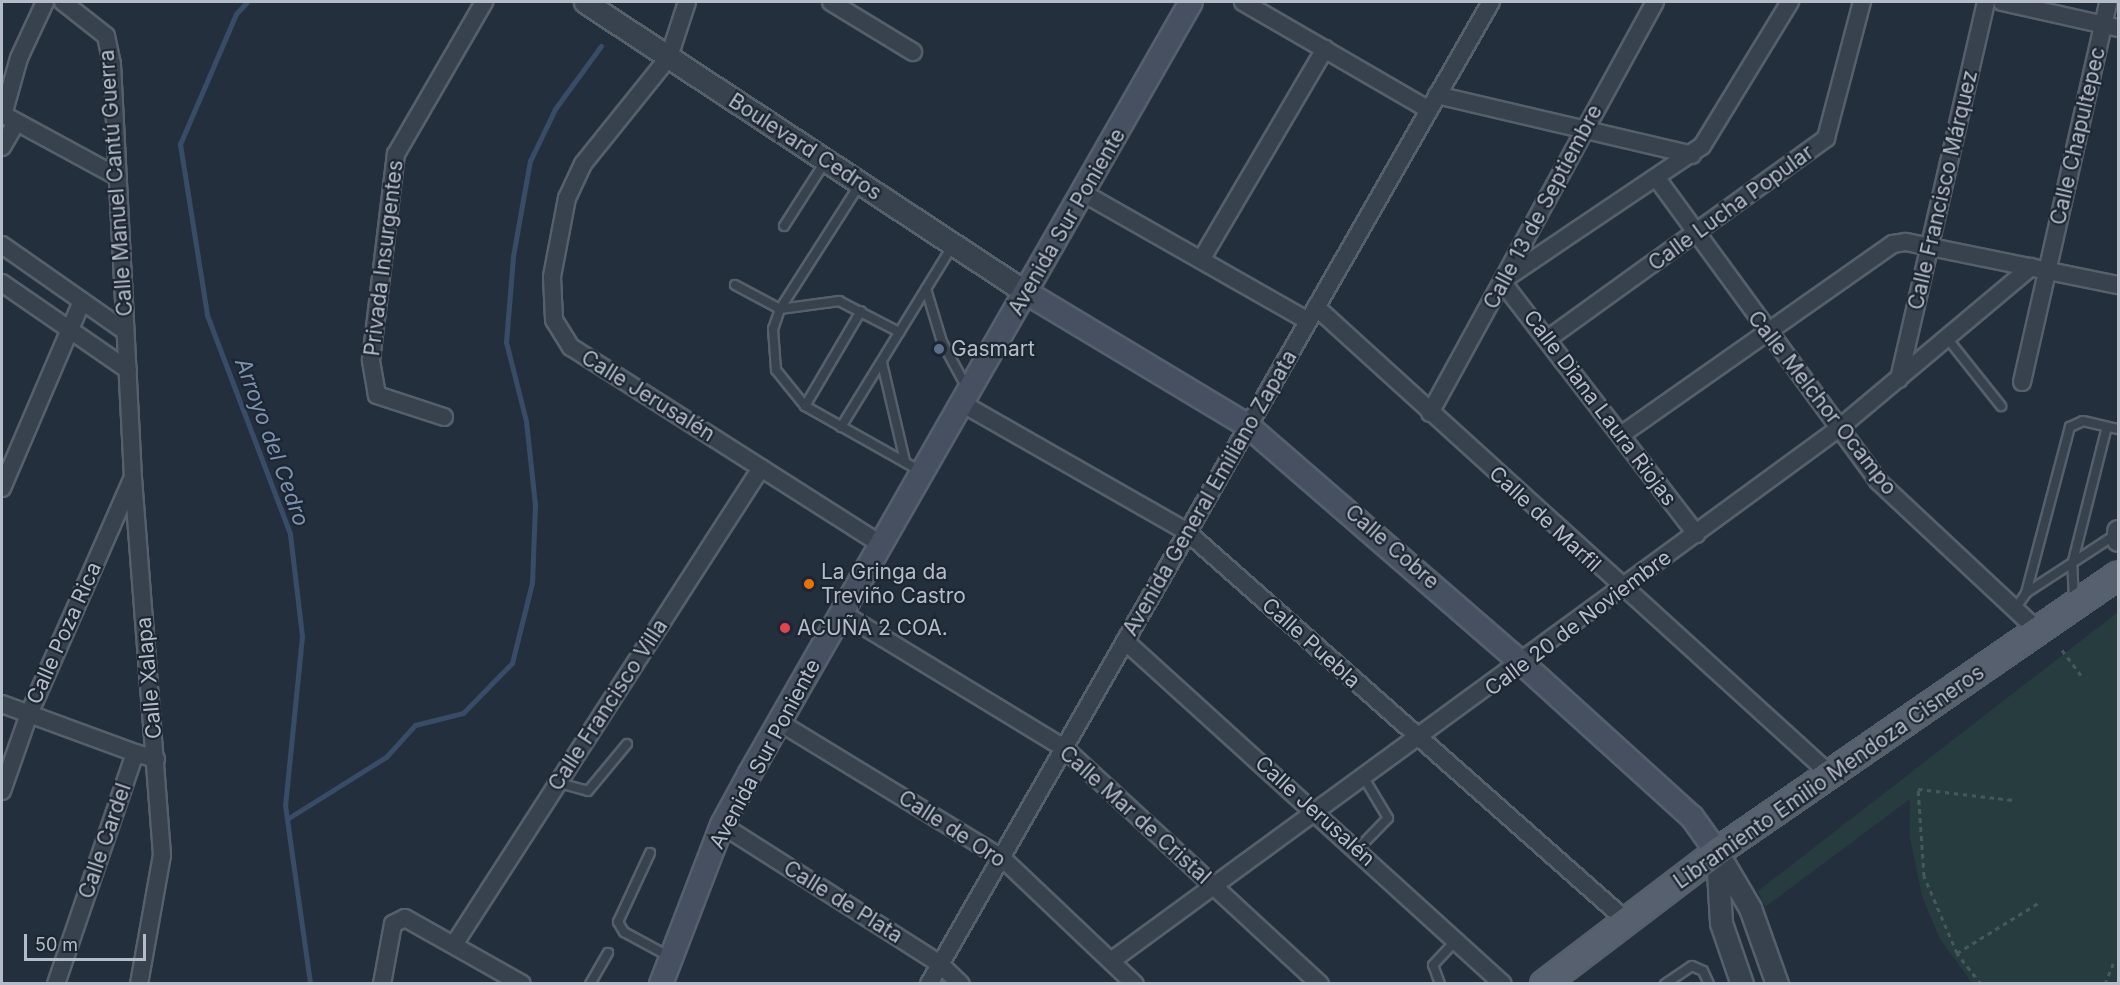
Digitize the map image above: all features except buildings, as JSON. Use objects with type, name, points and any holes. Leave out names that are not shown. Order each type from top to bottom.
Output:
[{"type":"main road","name":"Avenida Sur Poniente","points":[[661,984],[722,825],[779,722],[883,546],[915,467],[967,398],[1191,2]]},
{"type":"main road","name":"Calle Cobre","points":[[1027,293],[1248,426],[1523,664],[1692,817],[1717,852]]},
{"type":"main road","name":"Libramiento Emilio Mendoza Cisneros","points":[[1544,984],[1629,922],[1717,852],[1831,775],[2074,603],[2118,575]]},
{"type":"street","points":[[2,147],[19,58],[45,2]]},
{"type":"street","points":[[63,2],[82,7]]},
{"type":"street","name":"Privada Insurgentes","points":[[444,417],[377,395],[371,360],[396,154],[484,2]]},
{"type":"street","points":[[680,2],[681,19]]},
{"type":"street","points":[[669,57],[687,2]]},
{"type":"street","points":[[831,2],[913,52]]},
{"type":"street","points":[[1243,2],[1325,49],[1433,102],[1585,127],[1692,155]]},
{"type":"street","name":"Avenida General Emiliano Zapata","points":[[929,984],[1491,2]]},
{"type":"street","name":"Calle 13 de Septiembre","points":[[1430,412],[1504,281],[1585,127],[1655,2]]},
{"type":"street","points":[[1504,281],[1658,180],[1692,155],[1710,135],[1790,2]]},
{"type":"street","name":"Calle Lucha Popular","points":[[1549,338],[1826,138],[1862,2]]},
{"type":"street","name":"Calle Francisco Márquez","points":[[1899,379],[1986,2]]},
{"type":"street","points":[[2002,2],[2111,26]]},
{"type":"street","name":"Calle Chapultepec","points":[[2022,382],[2039,268],[2111,26],[2108,2]]},
{"type":"street","name":"Boulevard Cedros","points":[[588,3],[1027,293]]},
{"type":"street","name":"Calle Manuel Cantú Guerra","points":[[82,7],[106,36],[118,177],[125,331]]},
{"type":"street","points":[[1201,260],[1325,49]]},
{"type":"street","name":"Calle Jerusalén","points":[[669,57],[583,164],[567,198],[552,277],[554,320],[570,347],[883,546]]},
{"type":"street","points":[[7,117],[118,177]]},
{"type":"street","name":"Calle Melchor Ocampo","points":[[1658,180],[1765,332],[1838,429],[1894,498],[2037,630]]},
{"type":"street","name":"Calle de Marfil","points":[[1083,193],[1201,260],[1312,314],[1430,412],[1622,591],[1831,775]]},
{"type":"street","points":[[1621,435],[1893,244],[1931,247],[2118,285]]},
{"type":"street","points":[[2,245],[125,331]]},
{"type":"street","name":"Calle 20 de Noviembre","points":[[1111,961],[1622,591],[1838,429],[1947,338],[2039,268]]},
{"type":"street","name":"Calle Diana Laura Riojas","points":[[1504,281],[1696,534]]},
{"type":"street","points":[[2,283],[128,370]]},
{"type":"street","points":[[2,488],[82,301]]},
{"type":"street","name":"Calle Xalapa","points":[[125,331],[133,478],[156,759],[161,874],[139,984]]},
{"type":"street","name":"Calle Puebla","points":[[967,398],[1187,532],[1418,740],[1629,922]]},
{"type":"street","name":"Calle Francisco Villa","points":[[455,943],[761,468]]},
{"type":"street","name":"Calle Poza Rica","points":[[2,791],[29,714],[133,478]]},
{"type":"street","points":[[2118,532],[2118,540]]},
{"type":"street","name":"Calle Mar de Cristal","points":[[842,613],[1064,748],[1320,984]]},
{"type":"street","name":"Calle Jerusalén","points":[[1125,641],[1358,849],[1503,984]]},
{"type":"street","points":[[2,704],[156,759]]},
{"type":"street","name":"Calle de Oro","points":[[779,722],[1002,858],[1135,984]]},
{"type":"street","name":"Calle Cardel","points":[[56,984],[135,753]]},
{"type":"street","name":"Calle de Plata","points":[[722,825],[940,964],[961,984]]},
{"type":"street","points":[[1717,852],[1721,924],[1742,984]]},
{"type":"street","points":[[1717,852],[1750,908],[1777,984]]},
{"type":"street","points":[[382,984],[393,924],[415,920],[522,984]]},
{"type":"lane","points":[[784,226],[825,161]]},
{"type":"lane","points":[[860,183],[780,309],[773,329],[776,370],[805,406],[915,467]]},
{"type":"lane","points":[[841,426],[953,245]]},
{"type":"lane","points":[[735,285],[780,309],[801,309],[830,300],[861,311],[899,332]]},
{"type":"lane","points":[[926,289],[942,342],[967,398]]},
{"type":"lane","points":[[805,406],[861,311]]},
{"type":"lane","points":[[1947,338],[2001,406]]},
{"type":"lane","points":[[882,363],[915,467]]},
{"type":"lane","points":[[2015,609],[2026,593],[2070,427],[2083,421],[2118,429]]},
{"type":"lane","points":[[2074,603],[2072,565],[2108,427]]},
{"type":"lane","points":[[2026,593],[2072,565],[2118,532]]},
{"type":"lane","points":[[559,783],[588,791],[627,744]]},
{"type":"lane","points":[[1358,849],[1388,818],[1364,778]]},
{"type":"lane","points":[[650,853],[618,922],[624,932],[671,957]]},
{"type":"lane","points":[[1440,984],[1433,965],[1457,939]]},
{"type":"lane","points":[[590,984],[608,953]]},
{"type":"lane","points":[[1665,984],[1692,966],[1704,970],[1709,984]]},
{"type":"path","points":[[2062,650],[2082,676]]},
{"type":"path","points":[[1981,984],[1957,953],[1924,876],[1918,789],[2013,800]]},
{"type":"path","points":[[1957,953],[2040,902]]},
{"type":"path","points":[[2105,984],[2113,964]]},
{"type":"green space","points":[[2118,612],[2118,983],[1972,983],[1940,939],[1922,896],[1910,838],[1910,799],[1765,907],[1758,891]]},
{"type":"waterway","name":"Arroyo del Cedro","points":[[247,2],[236,14],[180,144],[207,315],[290,534],[302,636],[285,805],[310,984]]},
{"type":"waterway","points":[[287,819],[386,757],[415,725],[463,713],[512,663],[532,583],[535,505],[526,421],[506,342],[513,256],[530,161],[555,109],[601,46]]},
{"type":"place","name":"Gasmart","points":[[939,349]]},
{"type":"place","name":"La Gringa da Treviño Castro","points":[[809,584]]},
{"type":"place","name":"ACUÑA 2 COA.","points":[[785,628]]}]
